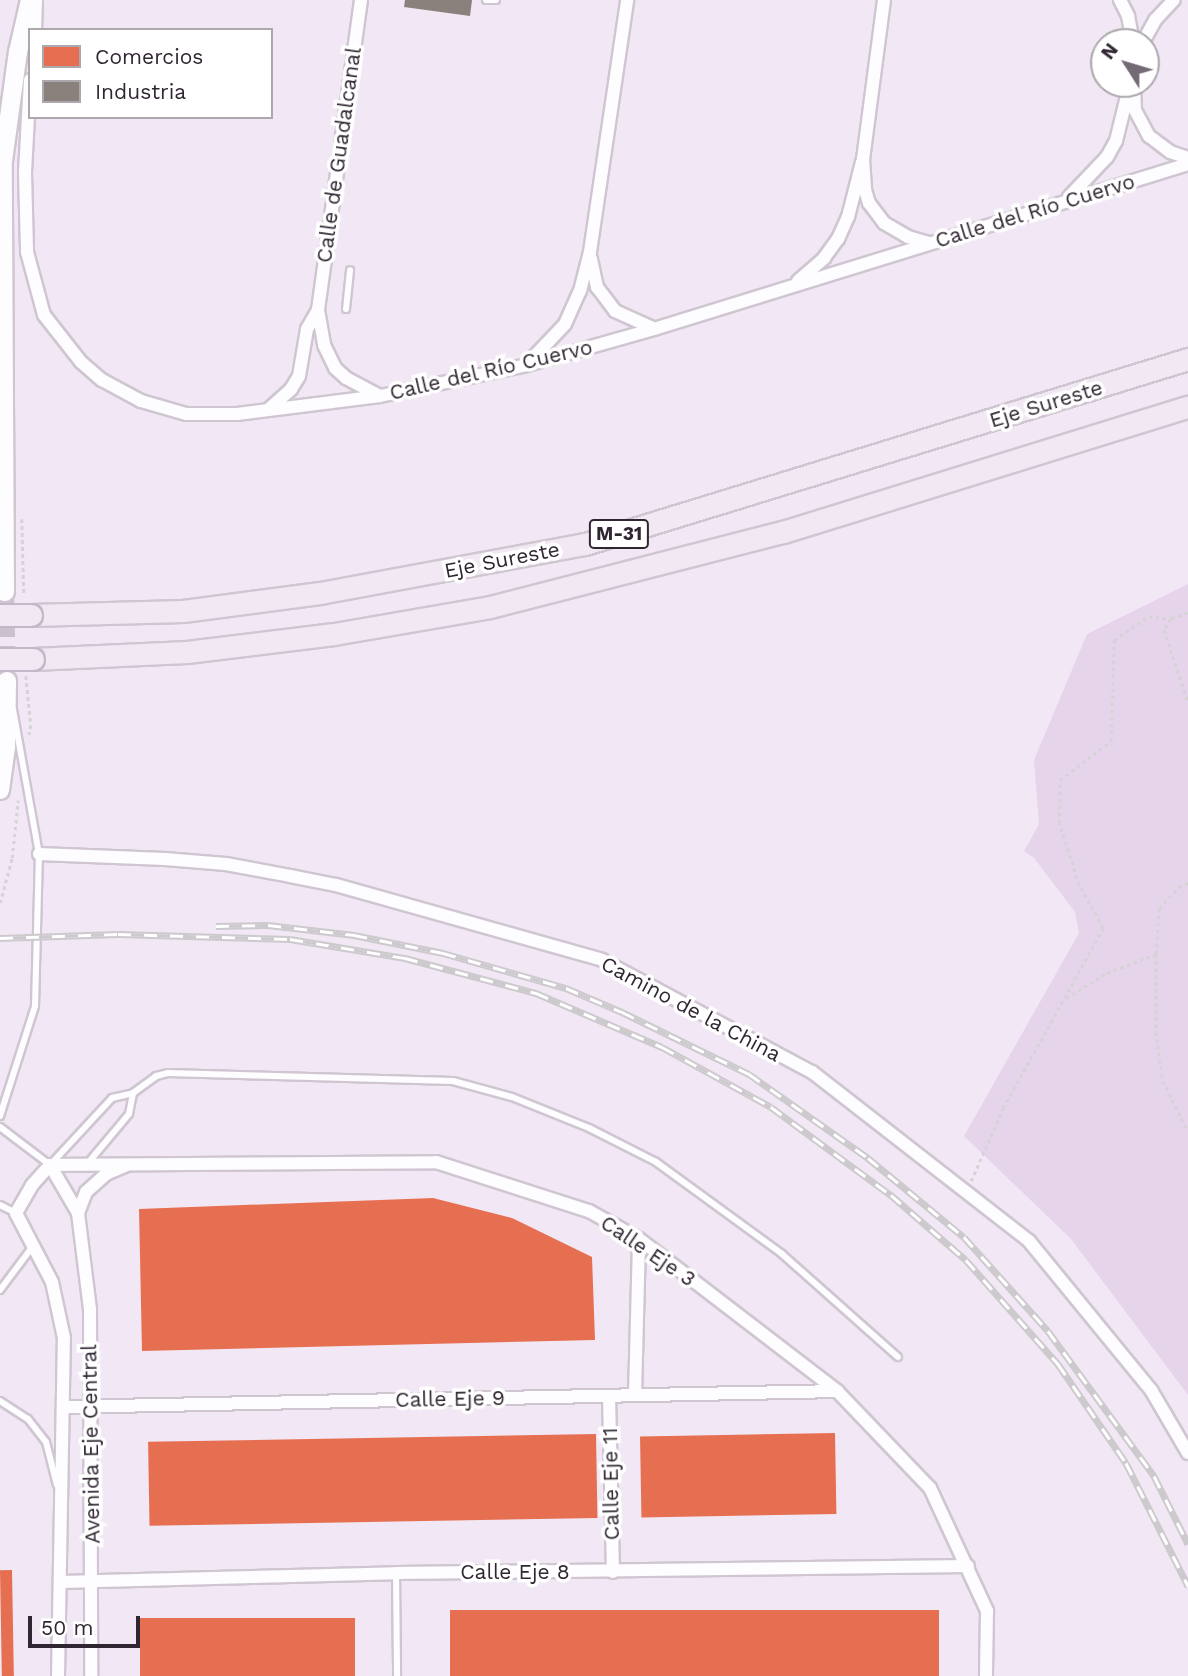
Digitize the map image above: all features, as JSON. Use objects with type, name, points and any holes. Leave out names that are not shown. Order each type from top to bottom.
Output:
[{"type":"highway","name":"Eje Sureste","points":[[0,615],[196,609],[320,593],[585,544],[1188,359]]},
{"type":"highway","name":"Eje Sureste","points":[[0,659],[187,652],[334,634],[490,607],[783,532],[1188,407]]},
{"type":"main road","points":[[5,592],[3,161],[18,52],[30,0]]},
{"type":"main road","points":[[0,530],[5,571]]},
{"type":"main road","points":[[0,790],[6,747],[7,681]]},
{"type":"street","points":[[35,28],[36,0]]},
{"type":"street","name":"Calle de Guadalcanal","points":[[361,0],[318,310],[324,345],[335,368],[346,378],[380,396]]},
{"type":"street","points":[[527,365],[554,338],[580,291],[590,252],[627,0]]},
{"type":"street","points":[[792,286],[817,265],[838,239],[848,217],[863,159],[884,0]]},
{"type":"street","points":[[1120,0],[1130,28]]},
{"type":"street","points":[[1151,28],[1174,0]]},
{"type":"street","points":[[1061,202],[1081,188],[1107,157],[1116,141],[1128,98]]},
{"type":"street","points":[[1134,98],[1135,110],[1149,136],[1170,152],[1188,158]]},
{"type":"street","name":"Calle del Río Cuervo","points":[[28,117],[25,173],[27,252],[44,315],[61,340],[102,380],[141,401],[186,414],[266,411],[380,396],[527,365],[654,329],[1188,164]]},
{"type":"street","points":[[863,159],[865,190],[875,214],[894,231],[929,243]]},
{"type":"street","points":[[590,252],[592,272],[606,301],[626,319],[654,329]]},
{"type":"street","name":"Calle de Guadalcanal","points":[[266,411],[280,401],[299,376],[307,329],[318,310]]},
{"type":"street","name":"Camino de la China","points":[[38,854],[226,864],[290,876],[337,885],[602,960],[812,1072],[1029,1241],[1151,1390],[1188,1453]]},
{"type":"street","name":"Calle Eje 3","points":[[78,1213],[86,1192],[106,1174],[131,1163],[436,1162],[589,1212],[639,1239],[837,1391],[930,1488],[987,1611],[986,1676]]},
{"type":"street","points":[[16,1213],[32,1185],[50,1165],[131,1163]]},
{"type":"street","points":[[50,1165],[78,1213]]},
{"type":"street","name":"Avenida Eje Central","points":[[16,1213],[52,1282],[64,1338],[58,1676]]},
{"type":"street","name":"Avenida Eje Central","points":[[78,1213],[90,1310],[93,1580],[91,1676]]},
{"type":"street","points":[[635,1395],[639,1239]]},
{"type":"street","name":"Calle Eje 9","points":[[63,1407],[837,1391]]},
{"type":"street","name":"Calle Eje 11","points":[[609,1396],[613,1572]]},
{"type":"street","name":"Calle Eje 8","points":[[61,1581],[396,1573],[968,1566]]},
{"type":"lane","points":[[486,0],[496,0]]},
{"type":"lane","points":[[346,309],[350,270]]},
{"type":"lane","points":[[0,1116],[35,1006],[38,854],[22,744],[7,681]]},
{"type":"lane","points":[[0,1127],[50,1165],[112,1098],[133,1093],[156,1076],[168,1073],[404,1077],[453,1081],[512,1097],[589,1128],[656,1162],[782,1254],[898,1357]]},
{"type":"lane","points":[[87,1164],[129,1114],[133,1093]]},
{"type":"lane","points":[[0,1205],[16,1213]]},
{"type":"lane","points":[[0,1290],[35,1245]]},
{"type":"lane","points":[[0,1401],[28,1419],[46,1442],[60,1496]]},
{"type":"lane","points":[[396,1573],[397,1676]]},
{"type":"path","points":[[965,1192],[1003,1108],[1103,928],[1079,885],[1059,824],[1060,780],[1111,741],[1114,640],[1149,616],[1171,619],[1188,613]]},
{"type":"path","points":[[1171,619],[1164,630],[1188,701]]},
{"type":"path","points":[[0,903],[12,858],[18,799]]},
{"type":"path","points":[[1188,883],[1179,887],[1159,908],[1156,954],[1156,1032],[1163,1081],[1188,1131]]},
{"type":"path","points":[[1063,999],[1107,972],[1156,954]]},
{"type":"shaded area","points":[[1188,584],[1188,1395],[1071,1239],[964,1136],[1079,933],[1075,912],[1034,858],[1024,851],[1039,824],[1034,760],[1087,634]]},
{"type":"building: Comercios","points":[[433,1198],[512,1218],[592,1257],[595,1340],[142,1351],[139,1209]]},
{"type":"building: Comercios","points":[[835,1433],[836,1514],[641,1517],[640,1436]]},
{"type":"building: Comercios","points":[[596,1434],[597,1518],[150,1526],[148,1442]]},
{"type":"building: Comercios","points":[[0,1570],[12,1570],[14,1676],[2,1676]]},
{"type":"building: Comercios","points":[[450,1610],[939,1610],[939,1676],[450,1676]]},
{"type":"building: Comercios","points":[[140,1618],[355,1618],[355,1676],[140,1676]]},
{"type":"building: Industria","points":[[405,0],[472,0],[470,16],[404,7]]},
{"type":"tunnel","points":[[5,592],[7,681]]},
{"type":"railway","points":[[216,926],[268,925],[354,935],[443,953],[566,988],[749,1074],[868,1158],[964,1237],[1048,1331],[1154,1476],[1188,1544]]},
{"type":"railway","points":[[0,938],[118,934],[290,939],[405,958],[536,993],[662,1047],[771,1107],[891,1195],[966,1260],[1058,1364],[1126,1463],[1188,1586]]}]
